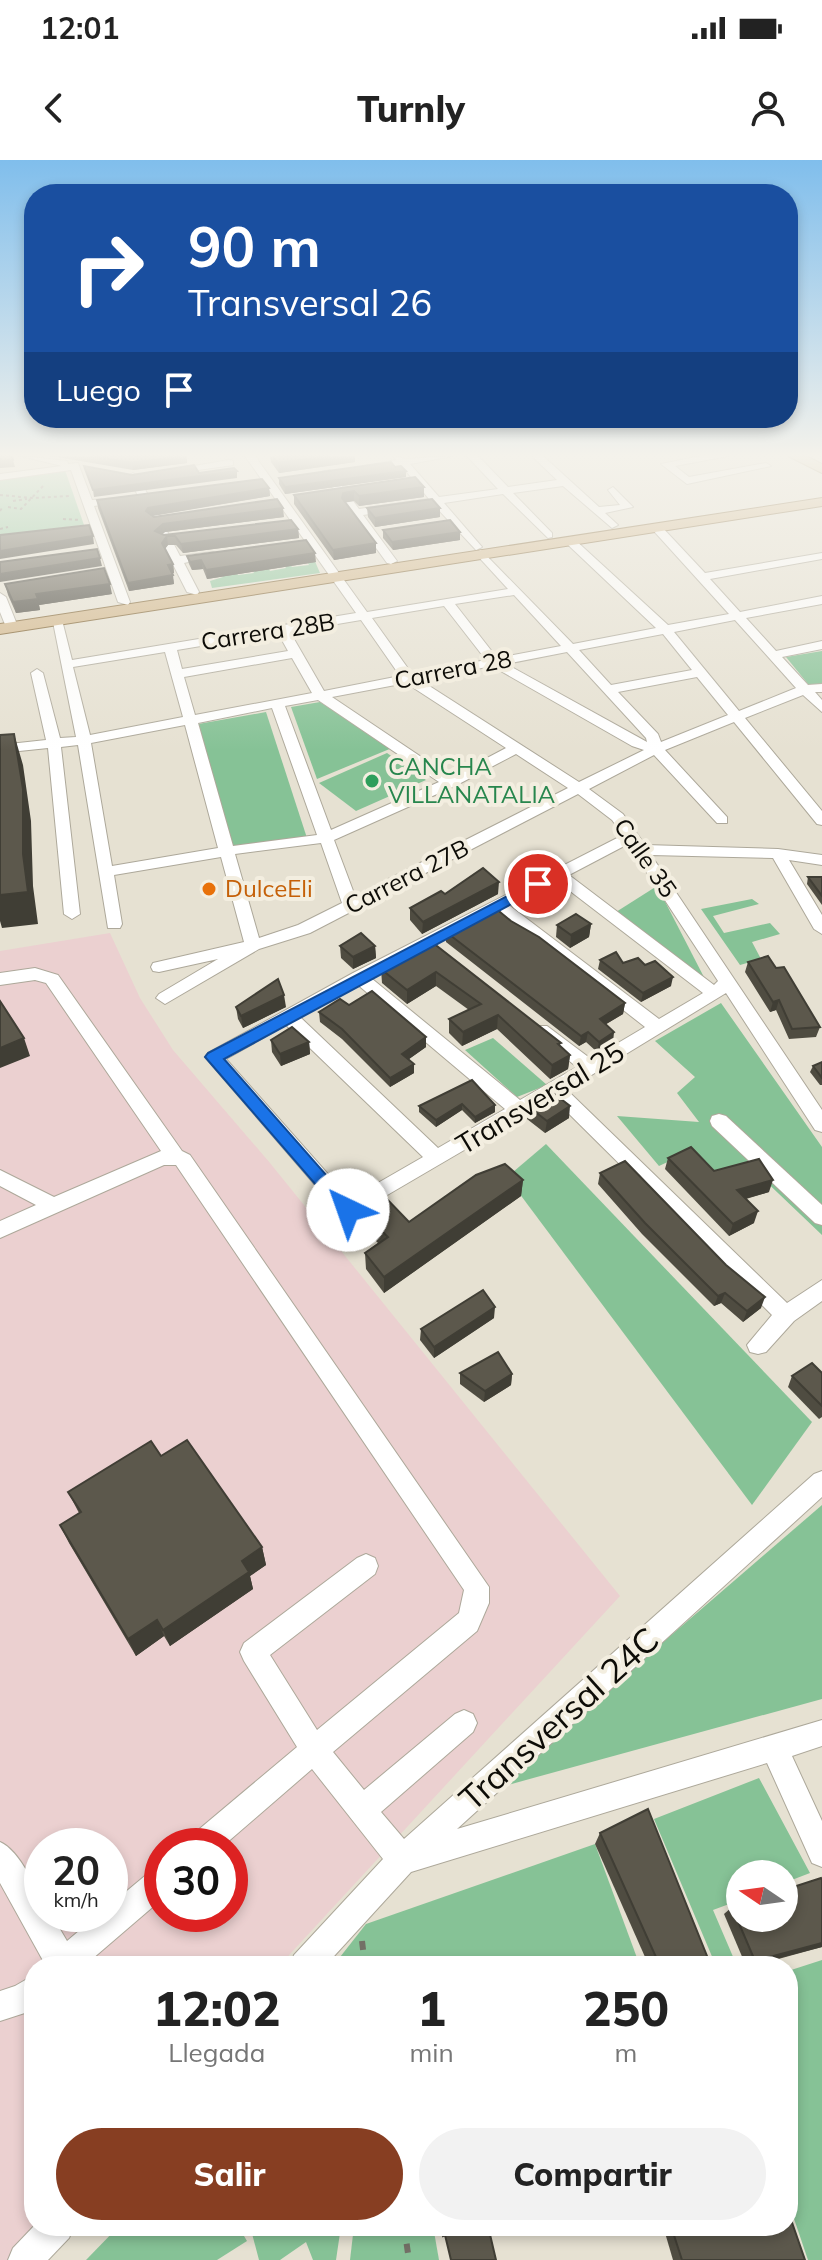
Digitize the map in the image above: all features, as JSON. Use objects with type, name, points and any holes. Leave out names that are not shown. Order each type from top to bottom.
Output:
[{"type":"main road","points":[[5,624],[124,602],[334,574],[391,561],[446,554]]},
{"type":"main road","points":[[5,624],[56,620],[454,554]]},
{"type":"street","points":[[106,554],[124,602]]},
{"type":"street","points":[[174,554],[193,592]]},
{"type":"street","points":[[177,560],[222,554]]},
{"type":"street","name":"Calle 35","points":[[320,554],[409,679],[603,804],[638,843],[722,988],[814,1099],[822,1125]]},
{"type":"street","points":[[386,554],[391,561]]},
{"type":"street","points":[[482,554],[610,689],[653,737],[656,749],[722,820]]},
{"type":"street","points":[[584,554],[666,630],[822,821]]},
{"type":"street","points":[[681,554],[822,708]]},
{"type":"street","points":[[702,577],[822,556]]},
{"type":"street","points":[[98,573],[112,571]]},
{"type":"street","points":[[0,589],[14,587]]},
{"type":"street","name":"Carrera 28B","points":[[68,664],[515,591]]},
{"type":"street","points":[[0,597],[5,624]]},
{"type":"street","name":"Carrera 28","points":[[0,749],[84,740],[822,600]]},
{"type":"street","points":[[447,602],[494,662],[637,743],[656,749]]},
{"type":"street","points":[[56,620],[84,740],[114,924]]},
{"type":"street","points":[[282,629],[320,695],[450,783]]},
{"type":"street","points":[[774,655],[822,645]]},
{"type":"street","points":[[165,998],[253,945],[170,648]]},
{"type":"street","points":[[177,674],[295,654]]},
{"type":"street","points":[[610,689],[703,672]]},
{"type":"street","points":[[37,673],[54,743],[72,914]]},
{"type":"street","name":"Carrera 27B","points":[[159,967],[253,945],[304,929],[656,749],[805,689],[822,688]]},
{"type":"street","points":[[277,703],[351,906]]},
{"type":"street","points":[[106,872],[326,838],[450,783],[515,749]]},
{"type":"street","points":[[803,798],[822,796]]},
{"type":"street","points":[[437,1159],[288,1016],[359,977],[434,946],[499,905],[557,874],[638,843],[822,860]]},
{"type":"street","points":[[778,854],[822,929]]},
{"type":"street","points":[[557,874],[722,988]]},
{"type":"street","points":[[499,905],[658,1028]]},
{"type":"street","points":[[0,979],[35,974],[52,979],[168,1157]]},
{"type":"street","points":[[359,977],[519,1110]]},
{"type":"street","name":"Transversal 25","points":[[288,1016],[214,1057],[348,1210],[722,988]]},
{"type":"street","points":[[528,1019],[590,1068]]},
{"type":"street","points":[[555,1089],[786,1315]]},
{"type":"street","points":[[719,1121],[822,1217]]},
{"type":"street","points":[[0,1230],[168,1157],[183,1160],[477,1587],[476,1603],[468,1622],[222,1828]]},
{"type":"street","points":[[0,1177],[54,1206]]},
{"type":"street","points":[[758,1345],[786,1315],[822,1289]]},
{"type":"street","name":"Transversal 24C","points":[[314,1956],[402,1860],[822,1482]]},
{"type":"street","points":[[366,1566],[253,1652],[314,1750],[402,1860],[822,1733]]},
{"type":"street","points":[[361,1811],[464,1723]]},
{"type":"street","points":[[774,1748],[822,1853]]},
{"type":"street","points":[[0,1856],[58,1956]]},
{"type":"street","points":[[73,1956],[144,1895]]},
{"type":"street","points":[[0,2020],[19,1998]]},
{"type":"street","points":[[25,2260],[48,2236]]},
{"type":"path","points":[[405,2236],[409,2260]]},
{"type":"shaded area","points":[[110,933],[140,998],[173,1050],[270,1163],[620,1596],[288,1956],[24,1956],[24,2236],[29,2236],[7,2260],[0,2260],[0,951]]},
{"type":"green space","points":[[303,554],[312,554],[320,573],[212,588],[210,581],[223,577],[218,569],[233,566],[238,575],[254,573],[248,563],[265,561],[270,571],[286,568],[281,559],[285,558],[292,567],[309,565]]},
{"type":"green space","points":[[822,651],[822,684],[808,684],[786,657]]},
{"type":"green space","points":[[320,702],[392,748],[317,779],[291,707]]},
{"type":"green space","points":[[266,712],[307,838],[229,851],[187,726]]},
{"type":"green space","name":"CANCHA VILLANATALIA","points":[[387,753],[426,780],[356,811],[319,783]]},
{"type":"green space","points":[[657,886],[708,985],[616,912]]},
{"type":"green space","points":[[752,899],[759,904],[713,916],[724,933],[770,923],[780,934],[752,942],[761,959],[740,965],[701,909]]},
{"type":"green space","points":[[721,1003],[822,1147],[822,1235],[755,1171],[722,1182],[689,1152],[659,1166],[617,1116],[699,1122],[677,1093],[695,1077],[655,1041]]},
{"type":"green space","points":[[493,1038],[547,1085],[517,1097],[465,1050]]},
{"type":"green space","points":[[546,1144],[812,1422],[752,1505],[507,1177]]},
{"type":"green space","points":[[822,1505],[822,1699],[493,1789]]},
{"type":"green space","points":[[759,1778],[810,1873],[798,1878],[798,1860],[726,1860],[726,1905],[713,1910],[733,1956],[712,1956],[654,1819]]},
{"type":"green space","points":[[595,1844],[636,1956],[341,1956],[366,1924]]},
{"type":"green space","points":[[822,1960],[822,2260],[808,2260],[798,2230],[798,1968]]},
{"type":"green space","points":[[109,2236],[244,2236],[247,2241],[217,2260],[86,2260]]},
{"type":"green space","points":[[253,2236],[340,2236],[336,2260],[313,2260],[306,2242],[280,2260],[259,2260]]},
{"type":"green space","points":[[353,2236],[435,2236],[439,2260],[350,2260]]},
{"type":"building","points":[[60,554],[99,554],[100,558],[0,574],[0,562]]},
{"type":"building","points":[[117,554],[168,554],[173,564],[168,565],[173,575],[128,583]]},
{"type":"building","points":[[309,554],[206,570],[201,560],[190,562],[187,556]]},
{"type":"building","points":[[104,568],[110,584],[36,594],[38,599],[13,602],[5,584]]},
{"type":"building","points":[[14,734],[23,789],[23,854],[28,892],[0,895],[0,735]]},
{"type":"building","points":[[483,868],[499,882],[423,922],[410,908],[441,891],[445,894]]},
{"type":"building","points":[[808,877],[822,877],[822,896]]},
{"type":"building","points":[[494,907],[539,937],[625,1003],[600,1019],[614,1032],[599,1042],[588,1032],[581,1036],[446,932]]},
{"type":"building","points":[[576,914],[591,924],[571,935],[557,925]]},
{"type":"building","points":[[361,933],[375,946],[353,957],[340,946]]},
{"type":"building","points":[[428,939],[561,1043],[558,1044],[570,1055],[552,1065],[498,1015],[463,1032],[449,1019],[481,1004],[436,972],[407,990],[381,969]]},
{"type":"building","points":[[616,952],[623,963],[638,958],[645,965],[655,961],[673,977],[643,993],[600,960]]},
{"type":"building","points":[[768,956],[776,968],[784,967],[820,1027],[792,1029],[779,1000],[773,1002],[748,962]]},
{"type":"building","points":[[278,979],[284,995],[241,1016],[236,1007]]},
{"type":"building","points":[[372,991],[426,1037],[402,1054],[414,1064],[390,1078],[342,1029],[319,1012],[340,999],[349,1005]]},
{"type":"building","points":[[0,1001],[24,1038],[0,1048]]},
{"type":"building","points":[[292,1027],[309,1042],[280,1054],[271,1040]]},
{"type":"building","points":[[822,1062],[822,1078],[813,1066]]},
{"type":"building","points":[[472,1080],[495,1105],[475,1117],[462,1104],[436,1120],[419,1106]]},
{"type":"building","points":[[552,1092],[570,1106],[547,1121],[529,1107]]},
{"type":"building","points":[[691,1147],[714,1171],[759,1159],[773,1180],[737,1190],[758,1211],[733,1224],[668,1158]]},
{"type":"building","points":[[625,1161],[726,1265],[765,1297],[747,1311],[725,1293],[718,1296],[600,1173]]},
{"type":"building","points":[[505,1164],[523,1180],[384,1277],[365,1253],[388,1237],[360,1210],[384,1196],[409,1222],[476,1175]]},
{"type":"building","points":[[483,1290],[495,1307],[434,1347],[421,1329]]},
{"type":"building","points":[[498,1352],[512,1374],[485,1391],[460,1373]]},
{"type":"building","points":[[812,1363],[822,1373],[822,1406],[792,1376]]},
{"type":"building","points":[[187,1440],[262,1547],[242,1561],[249,1572],[163,1630],[157,1620],[128,1639],[60,1525],[81,1512],[68,1492],[151,1441],[161,1456]]},
{"type":"building","points":[[648,1809],[707,1956],[655,1956],[600,1833]]},
{"type":"building","points":[[821,1878],[822,1943],[774,1956],[753,1956],[743,1932],[798,1932],[798,1885]]},
{"type":"building","points":[[445,2236],[490,2236],[496,2260],[451,2260]]},
{"type":"building","points":[[674,2236],[797,2236],[805,2260],[682,2260]]},
{"type":"place","name":"CANCHA VILLANATALIA","points":[[372,781]]},
{"type":"place","name":"DulceEli","points":[[209,889]]},
{"type":"route","points":[[348,1210],[214,1057],[538,884]]}]
